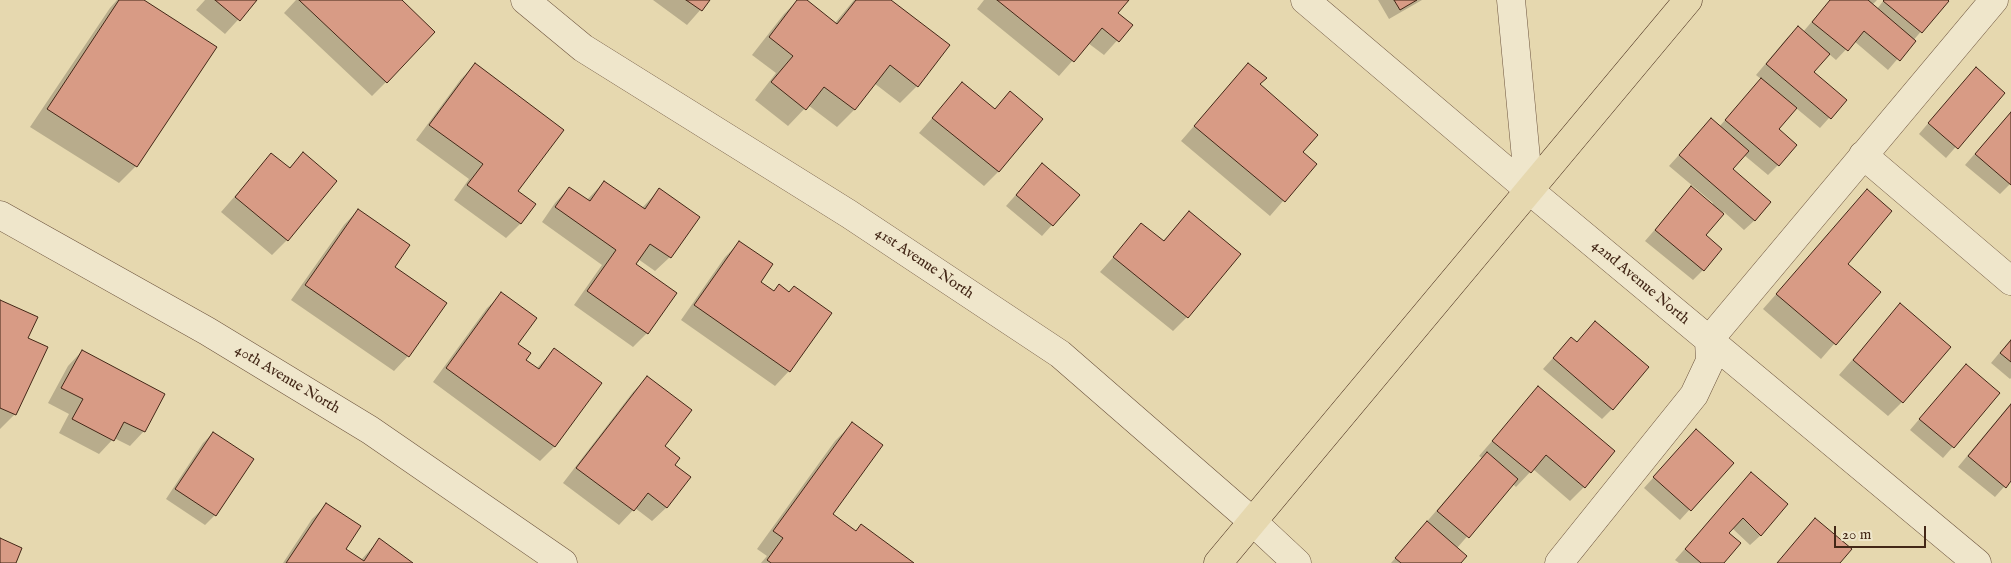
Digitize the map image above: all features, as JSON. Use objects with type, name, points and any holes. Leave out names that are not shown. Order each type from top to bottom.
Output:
[{"type":"main road","points":[[1218,563],[1688,0]]},
{"type":"street","name":"41st Avenue North","points":[[525,0],[583,48],[848,214],[1060,354],[1252,521],[1297,563]]},
{"type":"street","name":"42nd Avenue North","points":[[1305,0],[1708,340],[1977,563]]},
{"type":"street","points":[[1511,0],[1529,190]]},
{"type":"street","points":[[1559,563],[1694,395],[1710,361],[1708,340],[1994,0]]},
{"type":"street","points":[[1863,155],[2011,281]]},
{"type":"street","name":"40th Avenue North","points":[[0,216],[207,331],[370,430],[563,563]]},
{"type":"building","points":[[119,0],[144,0],[217,47],[137,167],[47,109]]},
{"type":"building","points":[[215,0],[257,0],[240,21]]},
{"type":"building","points":[[299,0],[402,0],[435,32],[387,83]]},
{"type":"building","points":[[686,0],[710,0],[702,11]]},
{"type":"building","points":[[797,0],[807,0],[837,24],[856,0],[891,0],[950,45],[918,87],[890,65],[855,110],[824,87],[806,110],[771,82],[793,56],[769,37]]},
{"type":"building","points":[[997,0],[1129,0],[1118,13],[1133,25],[1119,42],[1102,28],[1074,62]]},
{"type":"building","points":[[1394,0],[1417,0],[1400,10]]},
{"type":"building","points":[[1830,0],[1868,0],[1916,41],[1900,61],[1864,31],[1848,51],[1812,22]]},
{"type":"building","points":[[1884,0],[1948,0],[1949,1],[1922,33]]},
{"type":"building","points":[[1798,26],[1830,54],[1814,72],[1847,100],[1831,119],[1766,64]]},
{"type":"building","points":[[475,63],[564,130],[518,191],[536,204],[521,224],[467,185],[483,164],[429,125]]},
{"type":"building","points":[[1248,63],[1267,78],[1260,84],[1318,135],[1303,152],[1317,164],[1285,202],[1194,126]]},
{"type":"building","points":[[1976,67],[2005,93],[1958,149],[1928,123]]},
{"type":"building","points":[[1761,78],[1797,108],[1779,129],[1797,145],[1779,166],[1725,120]]},
{"type":"building","points":[[962,82],[995,109],[1010,91],[1043,119],[999,172],[932,118]]},
{"type":"building","points":[[2011,112],[2011,185],[1975,154]]},
{"type":"building","points":[[1711,118],[1749,151],[1733,169],[1771,202],[1755,221],[1679,155]]},
{"type":"building","points":[[303,152],[337,181],[288,241],[235,197],[271,153],[290,168]]},
{"type":"building","points":[[1042,163],[1080,195],[1053,226],[1016,195]]},
{"type":"building","points":[[604,181],[645,209],[659,188],[700,217],[671,258],[650,244],[636,264],[677,293],[648,334],[587,291],[616,250],[555,207],[569,187],[590,201]]},
{"type":"building","points":[[1691,186],[1724,214],[1706,235],[1722,249],[1704,271],[1655,230]]},
{"type":"building","points":[[1867,189],[1892,211],[1848,264],[1881,292],[1836,345],[1776,294]]},
{"type":"building","points":[[358,209],[410,245],[395,267],[447,303],[409,357],[305,285]]},
{"type":"building","points":[[1189,211],[1241,254],[1188,318],[1113,257],[1141,223],[1164,241]]},
{"type":"building","points":[[739,241],[773,264],[761,282],[774,291],[779,284],[789,292],[794,286],[832,313],[790,372],[694,305]]},
{"type":"building","points":[[501,292],[537,318],[518,344],[531,353],[526,360],[539,369],[554,348],[602,383],[555,447],[446,368]]},
{"type":"building","points":[[0,300],[38,317],[28,338],[48,347],[16,415],[0,408]]},
{"type":"building","points":[[1900,303],[1951,347],[1903,403],[1853,360]]},
{"type":"building","points":[[1595,321],[1649,367],[1613,410],[1553,358],[1571,337],[1577,342]]},
{"type":"building","points":[[2011,340],[2011,362],[2000,353]]},
{"type":"building","points":[[82,350],[165,394],[145,432],[124,422],[114,441],[72,419],[83,399],[61,388]]},
{"type":"building","points":[[1966,364],[2000,393],[1954,448],[1919,419]]},
{"type":"building","points":[[647,376],[692,410],[665,446],[680,458],[675,465],[691,477],[667,508],[648,493],[634,511],[576,468]]},
{"type":"building","points":[[1538,386],[1615,451],[1585,488],[1546,455],[1531,473],[1492,441]]},
{"type":"building","points":[[2011,404],[2011,481],[2006,488],[1968,456]]},
{"type":"building","points":[[852,422],[883,445],[833,514],[856,531],[861,524],[914,563],[771,563],[767,560],[783,538],[773,531]]},
{"type":"building","points":[[1696,429],[1734,463],[1691,511],[1653,477]]},
{"type":"building","points":[[213,432],[254,459],[216,516],[175,489]]},
{"type":"building","points":[[1487,452],[1518,479],[1469,538],[1437,511]]},
{"type":"building","points":[[1751,472],[1788,504],[1761,536],[1743,518],[1729,533],[1741,543],[1724,563],[1701,563],[1685,549]]},
{"type":"building","points":[[326,503],[361,526],[346,549],[364,561],[379,538],[413,563],[286,563]]},
{"type":"building","points":[[1815,518],[1852,549],[1840,563],[1777,563]]},
{"type":"building","points":[[1427,521],[1467,556],[1461,563],[1401,563],[1395,558]]},
{"type":"building","points":[[0,538],[22,548],[16,563],[0,563]]}]
